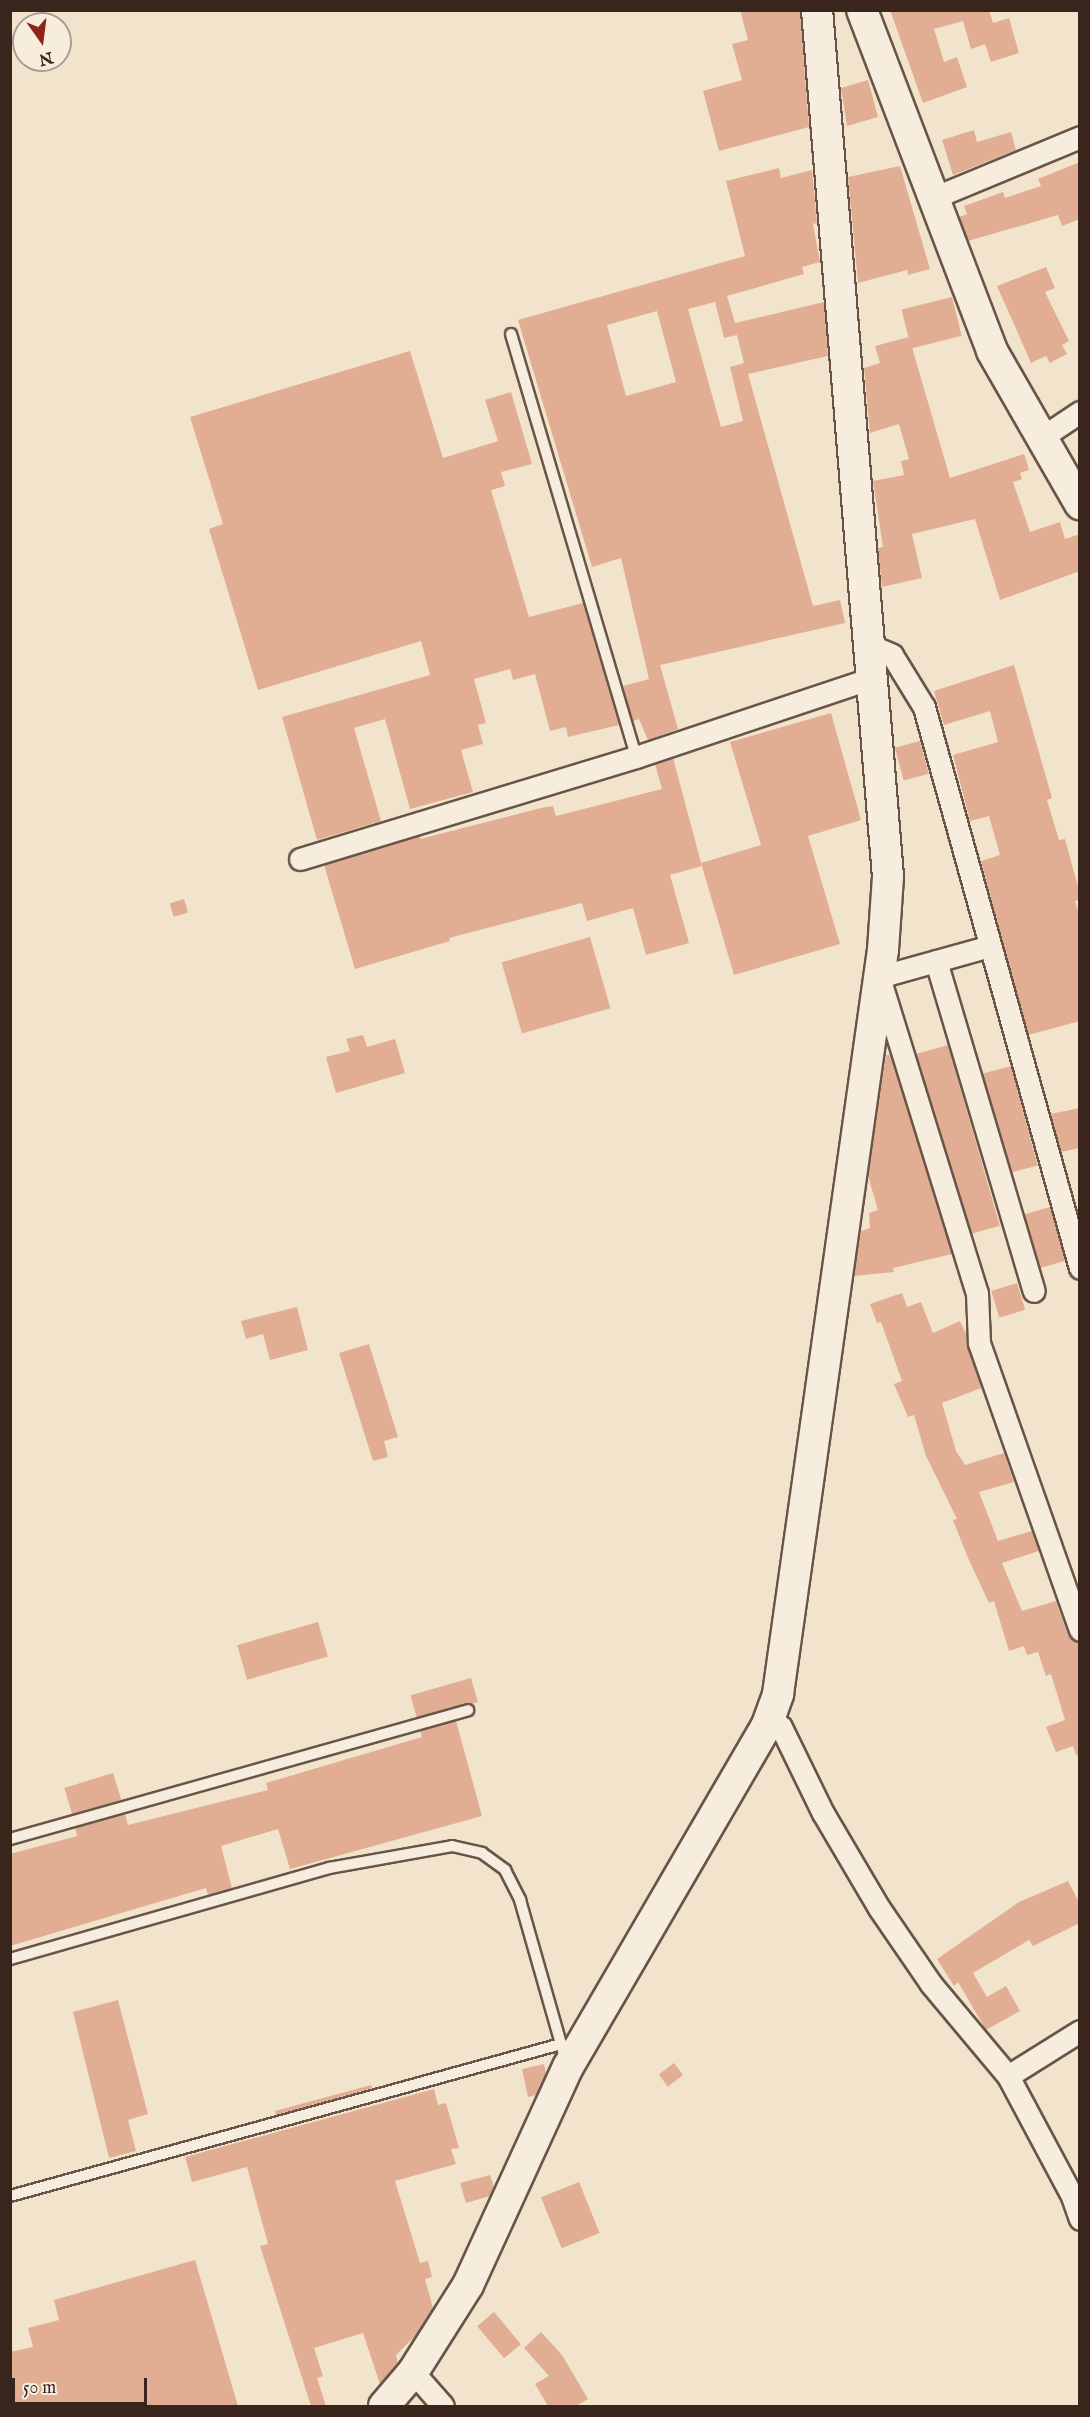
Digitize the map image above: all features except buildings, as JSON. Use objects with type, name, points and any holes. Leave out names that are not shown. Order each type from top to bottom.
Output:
[{"type":"street","points":[[384,2406],[413,2372],[479,2263],[565,2056],[771,1718],[781,1678],[879,977],[888,877],[817,10]]},
{"type":"street","points":[[862,10],[992,351],[1080,504]]},
{"type":"street","points":[[933,198],[1080,137]]},
{"type":"street","points":[[1041,438],[1080,412]]},
{"type":"street","points":[[869,645],[892,656],[924,707],[1080,1268]]},
{"type":"street","points":[[300,859],[636,757],[872,678]]},
{"type":"street","points":[[879,977],[990,946]]},
{"type":"street","points":[[936,961],[1034,1291]]},
{"type":"street","points":[[879,977],[977,1293],[979,1343],[1080,1630]]},
{"type":"street","points":[[771,1718],[781,1727],[823,1813],[879,1908],[931,1984],[1008,2076],[1072,2196],[1080,2219]]},
{"type":"street","points":[[1008,2076],[1080,2031]]},
{"type":"street","points":[[413,2372],[443,2406]]},
{"type":"lane","points":[[511,334],[636,757]]},
{"type":"lane","points":[[10,1839],[468,1710]]},
{"type":"lane","points":[[10,1959],[329,1868],[452,1846],[482,1853],[505,1870],[520,1900],[565,2056],[10,2196]]}]
